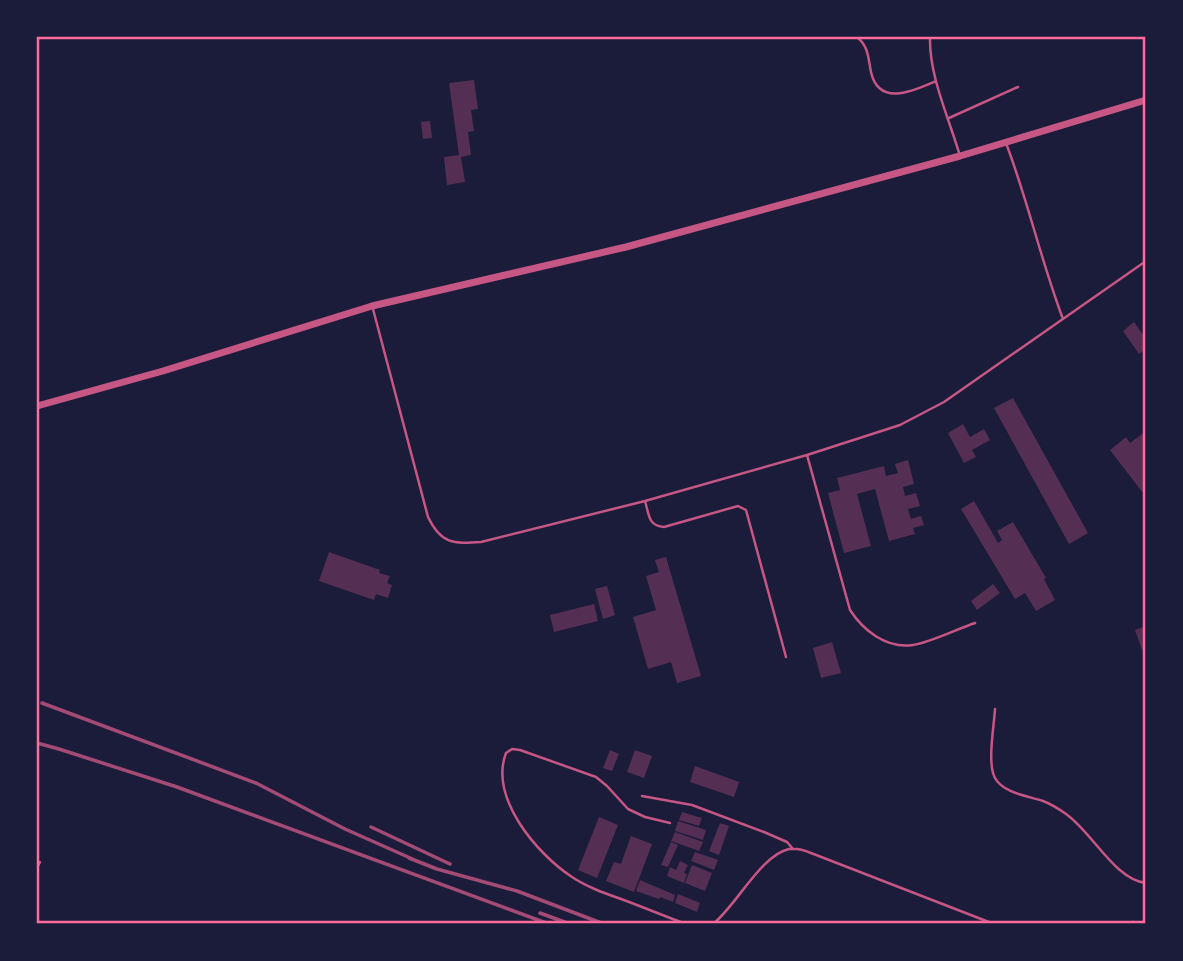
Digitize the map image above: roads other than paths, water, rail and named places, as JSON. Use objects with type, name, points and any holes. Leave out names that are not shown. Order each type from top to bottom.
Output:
[{"type":"street","points":[[37,405],[163,371],[372,306],[626,247],[1006,143],[1146,100]]},
{"type":"lane","points":[[857,37],[865,44],[873,80],[881,89],[904,94],[936,81]]},
{"type":"lane","points":[[930,37],[936,81],[960,156]]},
{"type":"lane","points":[[949,118],[1018,87]]},
{"type":"lane","points":[[1006,143],[1020,179],[1051,289],[1063,319]]},
{"type":"lane","points":[[372,306],[428,517],[435,530],[447,541],[481,542],[645,502],[900,425],[962,390],[1146,261]]},
{"type":"lane","points":[[807,455],[850,610],[858,622],[875,636],[903,645],[918,644],[975,623]]},
{"type":"lane","points":[[645,502],[651,522],[664,527],[738,506],[744,508],[786,657]]},
{"type":"lane","points":[[995,709],[991,760],[997,781],[1006,789],[1045,802],[1066,813],[1121,871],[1133,880],[1146,883]]},
{"type":"lane","points":[[670,823],[645,817],[628,809],[601,780],[590,774],[520,750],[508,751],[504,759],[502,780],[509,804],[519,823],[555,864],[590,887],[686,924]]},
{"type":"lane","points":[[642,796],[692,805],[787,842],[793,849]]},
{"type":"lane","points":[[713,924],[765,863],[782,852],[793,849],[811,853],[994,924]]},
{"type":"lane","points":[[37,869],[40,862]]},
{"type":"lane","points":[[1124,924],[1146,924]]},
{"type":"railway","points":[[42,703],[256,783],[345,829],[417,861]]},
{"type":"railway","points":[[37,743],[177,787],[549,924]]},
{"type":"railway","points":[[371,827],[450,864]]},
{"type":"railway","points":[[409,858],[437,869],[517,891],[604,924]]},
{"type":"railway","points":[[540,913],[570,924]]}]
